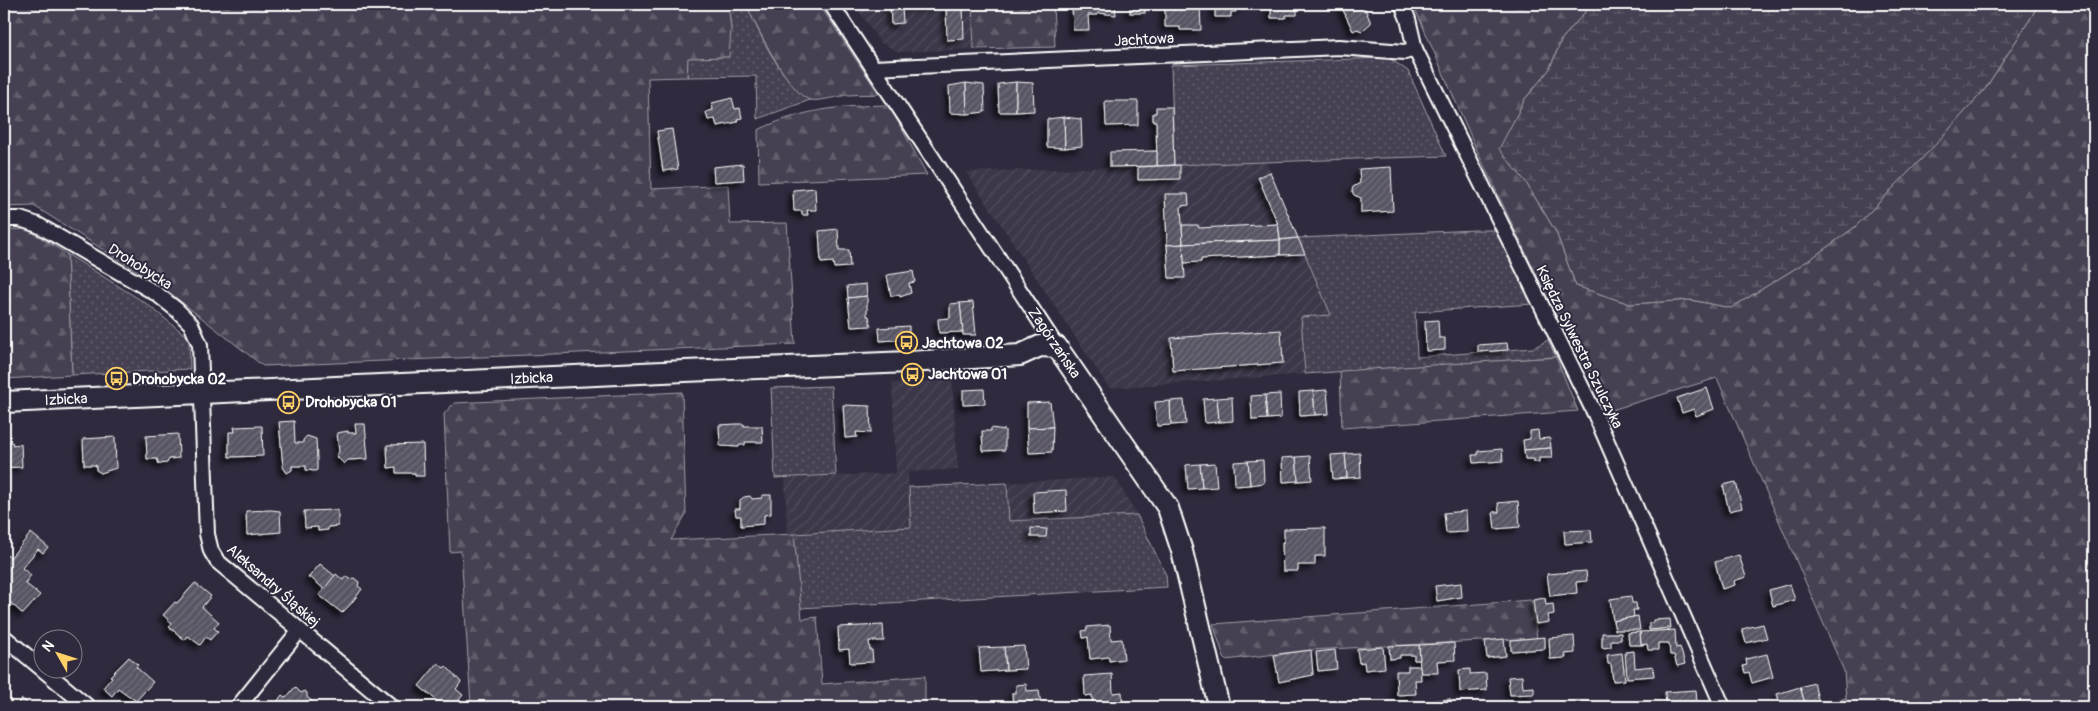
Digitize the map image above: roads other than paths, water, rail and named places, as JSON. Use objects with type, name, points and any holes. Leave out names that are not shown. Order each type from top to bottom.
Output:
[{"type":"street","name":"Zagórzańska","points":[[831,4],[1057,347],[1168,508],[1182,551],[1219,707]]},
{"type":"street","name":"Księdza Sylwestra Szulczyka","points":[[1402,4],[1408,19],[1415,49],[1596,414],[1724,707]]},
{"type":"street","name":"Jachtowa","points":[[873,68],[1339,47],[1405,52],[1415,49]]},
{"type":"street","name":"Drohobycka","points":[[4,219],[20,219],[38,225],[157,294],[177,310],[191,324],[200,345],[203,393]]},
{"type":"street","name":"Izbicka","points":[[4,402],[918,362],[1020,355],[1040,346],[1057,347]]},
{"type":"street","name":"Aleksandry Śląskiej","points":[[203,393],[207,534],[211,551],[217,562],[299,632],[392,707]]},
{"type":"street","points":[[238,707],[299,632]]},
{"type":"street","points":[[4,636],[88,707]]},
{"type":"place","name":"Jachtowa 02","points":[[906,343]]},
{"type":"place","name":"Jachtowa 01","points":[[912,374]]},
{"type":"place","name":"Drohobycka 02","points":[[116,379]]},
{"type":"place","name":"Drohobycka 01","points":[[289,402]]}]
